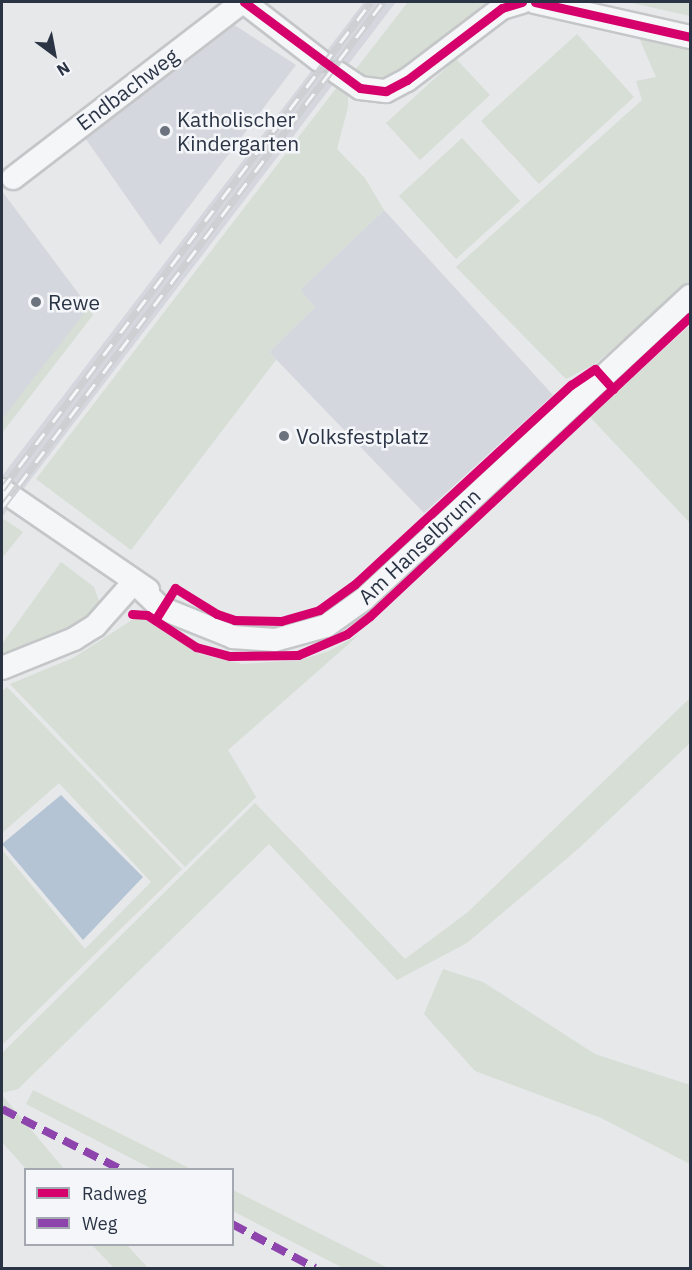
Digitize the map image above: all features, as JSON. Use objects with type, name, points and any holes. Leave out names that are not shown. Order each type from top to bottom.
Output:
[{"type":"street","name":"Endbachweg","points":[[13,178],[243,2],[320,60]]},
{"type":"street","points":[[338,73],[360,88],[386,91],[406,80],[502,8],[522,2]]},
{"type":"street","points":[[535,2],[690,38]]},
{"type":"street","name":"Am Hanselbrunn","points":[[2,490],[134,582],[161,608],[233,637],[275,640],[326,626],[344,615],[690,296]]},
{"type":"street","points":[[2,668],[74,639],[95,626],[134,582]]},
{"type":"shaded area","points":[[364,2],[396,2],[2,517],[2,476]]},
{"type":"shaded area","points":[[408,2],[489,2],[398,76],[373,79],[352,74]]},
{"type":"shaded area","points":[[628,2],[690,2],[690,16]]},
{"type":"shaded area","name":"Katholischer Kindergarten","points":[[230,22],[296,65],[160,245],[83,135]]},
{"type":"shaded area","points":[[577,34],[634,97],[539,184],[481,121]]},
{"type":"shaded area","points":[[667,39],[690,43],[690,282],[595,364],[566,379],[456,267],[642,100],[636,81],[656,77],[640,40]]},
{"type":"shaded area","points":[[456,59],[490,95],[420,160],[386,123]]},
{"type":"shaded area","points":[[337,87],[348,89],[348,107],[337,149],[365,178],[384,210],[300,290],[315,307],[269,352],[276,360],[131,550],[36,479]]},
{"type":"shaded area","points":[[462,138],[520,201],[456,259],[399,196]]},
{"type":"shaded area","name":"Rewe","points":[[2,191],[90,309],[2,422]]},
{"type":"shaded area","points":[[384,210],[553,395],[424,513],[269,352],[315,307],[300,290]]},
{"type":"shaded area","points":[[88,308],[93,315],[2,433],[2,419]]},
{"type":"shaded area","points":[[690,325],[690,523],[590,417]]},
{"type":"shaded area","points":[[4,519],[23,532],[2,558],[2,522]]},
{"type":"shaded area","points":[[61,562],[94,587],[100,604],[89,620],[2,663],[2,644]]},
{"type":"shaded area","points":[[135,618],[144,619],[200,654],[242,664],[301,660],[329,651],[360,634],[228,750],[256,797],[185,867],[10,684],[73,658]]},
{"type":"shaded area","points":[[7,687],[182,869],[2,1045],[2,850],[85,949],[151,882],[59,783],[2,833],[2,691]]},
{"type":"shaded area","points":[[690,698],[690,743],[578,849],[467,943],[397,980],[269,844],[18,1089],[2,1093],[2,1053],[255,803],[405,959],[468,912]]},
{"type":"shaded area","points":[[443,969],[483,982],[595,1054],[690,1085],[690,1164],[601,1118],[475,1071],[424,1014]]},
{"type":"shaded area","points":[[33,1090],[189,1168],[150,1168],[26,1104]]},
{"type":"shaded area","points":[[2,1095],[63,1168],[25,1168],[2,1142]]},
{"type":"shaded area","points":[[234,1191],[388,1268],[343,1268],[234,1212]]},
{"type":"shaded area","points":[[93,1246],[128,1246],[148,1268],[114,1268]]},
{"type":"water","points":[[61,795],[143,877],[83,940],[2,844]]},
{"type":"railway","points":[[2,489],[371,2]]},
{"type":"railway","points":[[2,507],[383,2]]},
{"type":"marked path","points":[[2,1109],[118,1168]]},
{"type":"marked path","points":[[234,1225],[315,1268]]},
{"type":"cycle path","points":[[244,2],[360,88],[386,91],[407,80],[502,8],[522,2]]},
{"type":"cycle path","points":[[535,2],[690,37]]},
{"type":"cycle path","points":[[132,614],[147,615],[196,647],[230,656],[298,655],[347,634],[370,616],[690,317]]},
{"type":"cycle path","points":[[155,620],[175,588],[217,614],[234,620],[281,621],[319,610],[355,584],[571,385],[595,369],[613,389]]},
{"type":"place","name":"Katholischer Kindergarten","points":[[165,131]]},
{"type":"place","name":"Rewe","points":[[36,302]]},
{"type":"place","name":"Volksfestplatz","points":[[284,436]]}]
